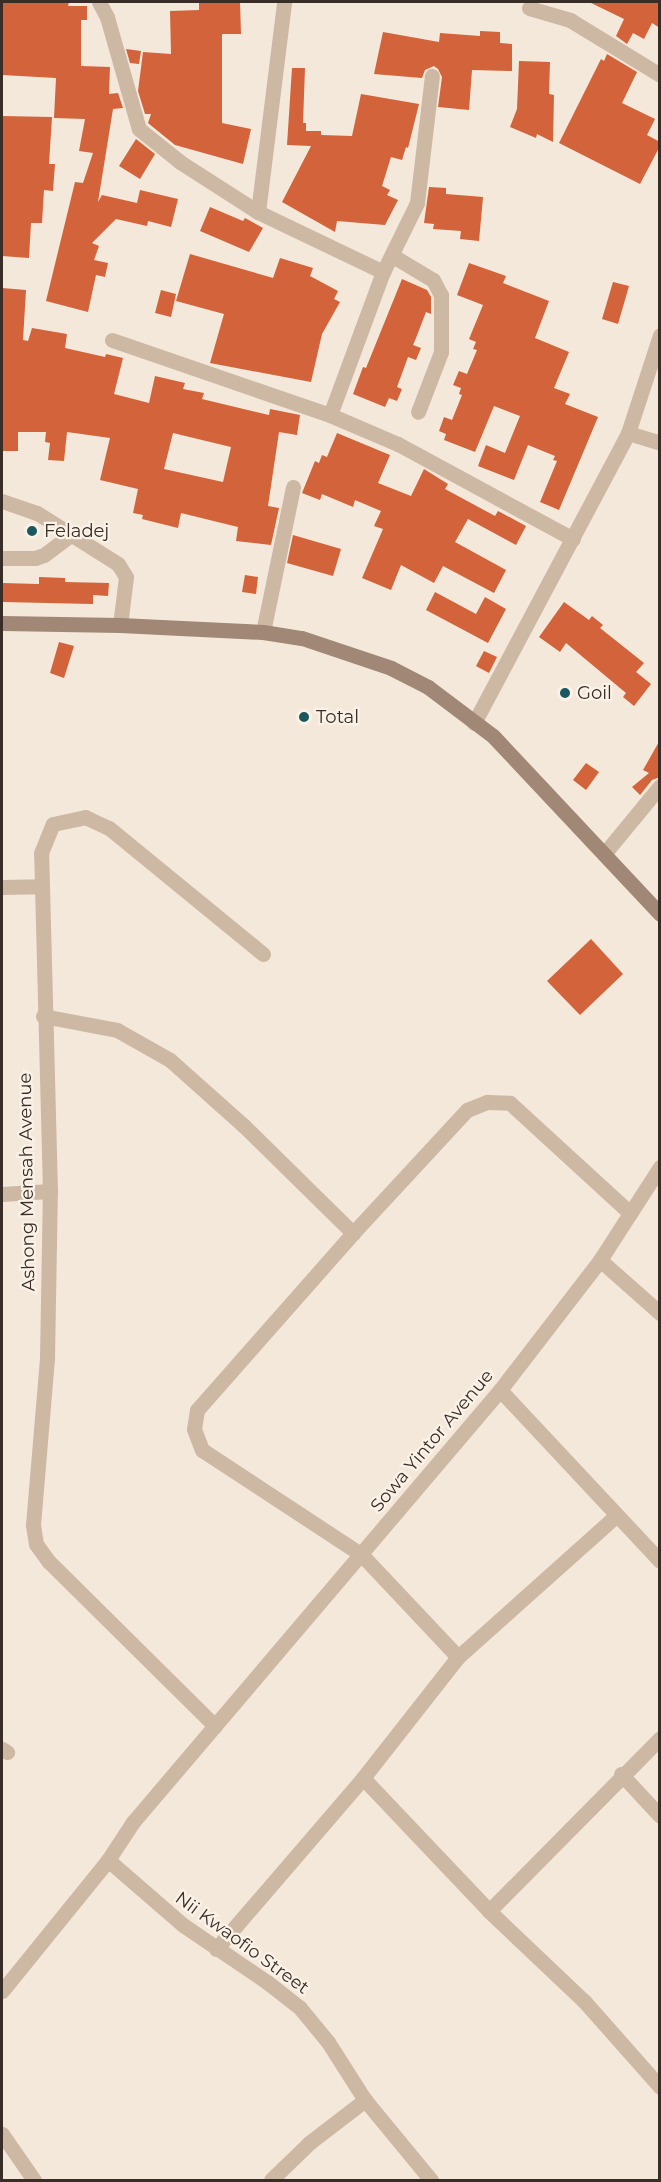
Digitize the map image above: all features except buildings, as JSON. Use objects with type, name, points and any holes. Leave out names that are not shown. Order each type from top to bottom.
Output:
[{"type":"main road","points":[[2,623],[120,625],[263,632],[302,638],[391,668],[428,687],[493,736],[660,914]]},
{"type":"street","points":[[99,2],[107,17],[138,129],[180,162],[258,212],[383,272]]},
{"type":"street","points":[[258,212],[284,2]]},
{"type":"street","points":[[529,8],[570,20],[660,75]]},
{"type":"street","points":[[330,415],[383,272],[393,256],[417,203],[432,76]]},
{"type":"street","points":[[393,256],[433,280],[441,295],[441,351],[418,412]]},
{"type":"street","points":[[474,723],[627,433],[660,335]]},
{"type":"street","points":[[112,340],[330,415],[399,444],[573,539]]},
{"type":"street","points":[[627,433],[660,442]]},
{"type":"street","points":[[263,632],[293,487]]},
{"type":"street","points":[[2,501],[38,513],[118,564],[126,577],[120,625]]},
{"type":"street","points":[[2,558],[35,558],[71,535]]},
{"type":"street","points":[[604,854],[660,786]]},
{"type":"street","name":"Ashong Mensah Avenue","points":[[214,1726],[49,1562],[36,1544],[33,1525],[47,1358],[50,1191],[43,1016],[41,853],[53,824],[85,817],[109,828],[263,954]]},
{"type":"street","points":[[2,887],[41,886]]},
{"type":"street","points":[[43,1016],[117,1030],[170,1060],[244,1126],[353,1233]]},
{"type":"street","points":[[458,1657],[362,1555],[202,1450],[194,1429],[197,1410],[353,1233],[467,1110],[487,1101],[510,1103],[630,1213]]},
{"type":"street","name":"Sowa Yintor Avenue","points":[[2,1991],[108,1860],[133,1822],[500,1390],[600,1260],[660,1167]]},
{"type":"street","points":[[2,1194],[50,1191]]},
{"type":"street","points":[[600,1260],[660,1313]]},
{"type":"street","points":[[500,1390],[660,1561]]},
{"type":"street","points":[[216,1949],[363,1778],[458,1657],[617,1515]]},
{"type":"street","points":[[489,1911],[621,1774],[660,1738]]},
{"type":"street","points":[[621,1774],[660,1816]]},
{"type":"street","points":[[363,1778],[489,1911],[584,2001],[660,2086]]},
{"type":"street","name":"Nii Kwaofio Street","points":[[108,1860],[156,1903],[216,1949],[267,1982],[300,2008],[328,2042],[365,2100],[431,2181]]},
{"type":"street","points":[[271,2181],[309,2143],[365,2100]]},
{"type":"street","points":[[2,2134],[34,2181]]},
{"type":"place","name":"Feladej","points":[[32,531]]},
{"type":"place","name":"Goil","points":[[565,693]]},
{"type":"place","name":"Total","points":[[304,717]]}]
